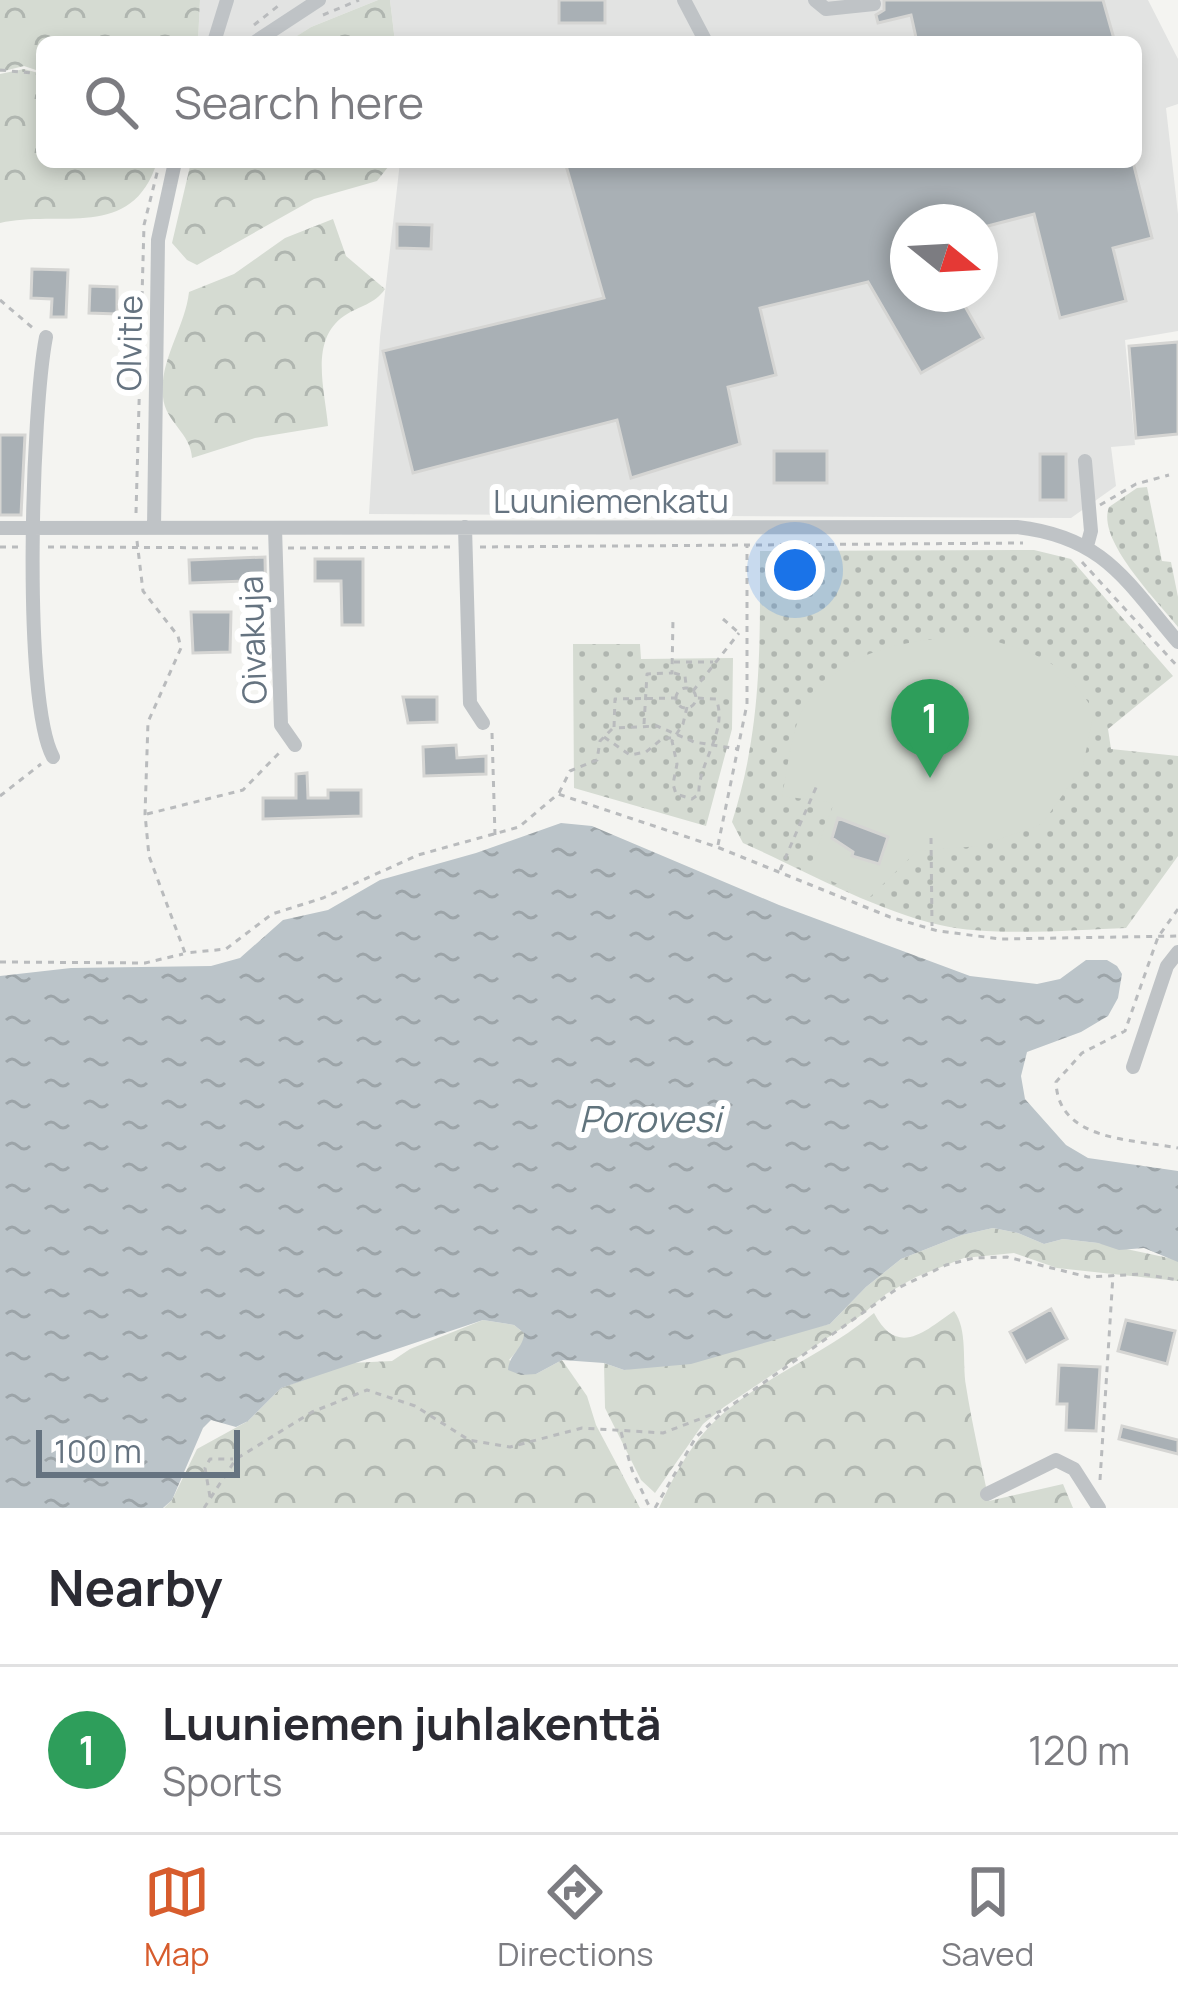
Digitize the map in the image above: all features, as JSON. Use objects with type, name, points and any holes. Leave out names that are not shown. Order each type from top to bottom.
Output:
[{"type":"street","points":[[216,36],[227,0]]},
{"type":"street","points":[[261,36],[320,0]]},
{"type":"street","points":[[684,0],[703,36]]},
{"type":"street","points":[[815,0],[826,9],[874,4]]},
{"type":"street","name":"Olvitie","points":[[154,528],[158,240],[174,168]]},
{"type":"street","points":[[46,337],[35,430],[35,649],[43,738],[53,757]]},
{"type":"street","points":[[1085,461],[1090,513],[1087,546]]},
{"type":"street","points":[[465,527],[470,703],[483,723]]},
{"type":"street","name":"Luuniemenkatu","points":[[0,528],[1017,527],[1066,536],[1087,546],[1114,567],[1178,642]]},
{"type":"street","name":"Oivakuja","points":[[275,528],[281,725],[296,745]]},
{"type":"street","points":[[1133,1066],[1167,966],[1178,952]]},
{"type":"street","points":[[987,1495],[1056,1460],[1074,1469],[1099,1507]]},
{"type":"path","points":[[259,36],[278,6]]},
{"type":"path","points":[[0,70],[36,73]]},
{"type":"path","points":[[136,528],[144,226],[158,168]]},
{"type":"path","points":[[0,300],[46,337]]},
{"type":"path","points":[[1090,513],[1136,484],[1169,475]]},
{"type":"path","points":[[43,548],[1032,543]]},
{"type":"path","points":[[718,847],[747,704],[747,544]]},
{"type":"path","points":[[0,547],[23,547]]},
{"type":"path","points":[[1070,555],[1089,568],[1178,667]]},
{"type":"path","points":[[137,556],[149,603],[178,636],[182,648],[148,722],[145,814],[149,856],[185,953]]},
{"type":"path","points":[[672,673],[673,619]]},
{"type":"path","points":[[723,619],[739,633],[747,633]]},
{"type":"path","points":[[686,688],[695,694],[712,698],[719,704],[709,764],[699,779],[700,794],[686,799],[674,789],[677,764],[671,752],[675,736],[695,694],[739,633]]},
{"type":"path","points":[[673,662],[715,662]]},
{"type":"path","points":[[644,726],[647,674],[685,676],[686,688],[677,698]]},
{"type":"path","points":[[614,728],[615,699],[677,698],[687,707]]},
{"type":"path","points":[[483,723],[492,731],[495,835]]},
{"type":"path","points":[[0,962],[145,963],[226,949],[272,914],[322,898],[418,855],[495,835],[535,817],[558,794],[570,771],[597,760],[599,741],[614,728],[644,726],[740,749]]},
{"type":"path","points":[[604,737],[630,755],[675,736]]},
{"type":"path","points":[[145,814],[243,790],[279,753],[296,745]]},
{"type":"path","points":[[0,796],[53,757]]},
{"type":"path","points":[[779,871],[818,783]]},
{"type":"path","points":[[558,794],[718,847],[890,917],[933,929],[1001,939],[1178,936]]},
{"type":"path","points":[[931,838],[933,929]]},
{"type":"path","points":[[1178,909],[1158,937],[1125,1031],[1082,1053],[1056,1082],[1057,1104],[1074,1124],[1178,1148]]},
{"type":"path","points":[[620,1430],[632,1471],[652,1508],[696,1437],[725,1410],[898,1288],[946,1265],[1007,1257],[1088,1277],[1142,1274],[1178,1280]]},
{"type":"path","points":[[1099,1507],[1113,1275]]},
{"type":"path","points":[[204,1508],[236,1460],[312,1412],[367,1390],[415,1406],[469,1440],[510,1447],[582,1428],[663,1433],[725,1410]]},
{"type":"path","points":[[211,1499],[205,1468],[210,1459],[236,1460]]},
{"type":"shaded area","points":[[200,0],[378,0],[297,36],[198,36]]},
{"type":"shaded area","points":[[390,0],[1148,0],[1178,59],[1178,104],[1166,108],[1178,214],[1178,331],[1125,340],[1135,445],[1111,447],[1116,486],[1071,518],[369,514],[380,337],[399,168],[1142,168],[1142,36],[394,36]]},
{"type":"green space","points":[[0,0],[200,0],[198,36],[36,36],[36,70],[24,66],[0,72]]},
{"type":"green space","points":[[378,0],[390,0],[394,36],[297,36]]},
{"type":"green space","points":[[24,69],[36,72],[36,168],[154,168],[145,187],[112,213],[0,223],[0,74]]},
{"type":"green space","points":[[190,168],[387,168],[377,181],[314,199],[197,265],[172,243]]},
{"type":"green space","points":[[333,219],[346,256],[385,289],[344,316],[326,338],[322,366],[328,426],[255,438],[192,458],[163,397],[165,370],[189,292],[234,274],[285,238]]},
{"type":"green space","points":[[1147,487],[1162,561],[1171,562],[1178,627],[1131,569],[1107,521],[1109,507],[1137,488]]},
{"type":"green space","points":[[1034,550],[1071,559],[1173,676],[1108,729],[1111,749],[1178,756],[1178,856],[1126,928],[1007,932],[940,925],[864,899],[743,843],[732,822],[754,721],[760,551]]},
{"type":"green space","points":[[978,636],[1058,668],[1094,711],[1083,766],[1042,824],[980,846],[917,851],[869,898],[809,871],[834,803],[782,796],[793,736],[805,706],[839,670],[860,658],[905,644]]},
{"type":"green space","points":[[573,644],[640,644],[641,659],[733,658],[732,729],[706,826],[574,788]]},
{"type":"green space","points":[[993,1228],[1044,1244],[1063,1239],[1098,1243],[1178,1260],[1178,1281],[1057,1268],[1014,1253],[964,1258],[886,1294],[724,1407],[703,1424],[655,1493],[641,1480],[605,1408],[604,1363],[624,1370],[830,1324],[901,1259]]},
{"type":"green space","points":[[954,1311],[961,1327],[966,1386],[989,1501],[1063,1484],[1073,1508],[659,1508],[701,1436],[747,1395],[874,1313],[883,1327],[902,1338],[923,1332]]},
{"type":"green space","points":[[483,1320],[514,1325],[524,1333],[524,1343],[509,1360],[536,1374],[562,1360],[587,1396],[596,1425],[640,1508],[164,1508],[197,1449],[248,1421],[281,1388],[350,1363],[392,1361]]},
{"type":"water","name":"Porovesi","points":[[561,823],[592,826],[779,905],[970,976],[1037,984],[1060,979],[1086,960],[1107,960],[1117,966],[1122,974],[1118,998],[1108,1016],[1081,1032],[1027,1052],[1021,1076],[1025,1099],[1066,1145],[1088,1158],[1178,1171],[1178,1262],[1144,1248],[1119,1250],[1063,1239],[1044,1244],[993,1228],[901,1259],[830,1324],[691,1364],[624,1370],[604,1363],[562,1360],[536,1374],[521,1375],[508,1370],[524,1333],[514,1325],[483,1320],[281,1388],[236,1427],[211,1420],[203,1428],[172,1500],[163,1508],[0,1508],[0,976],[71,968],[211,966],[240,958],[283,920],[328,910],[380,880]]},
{"type":"building","points":[[559,0],[605,0],[605,23],[559,23]]},
{"type":"building","points":[[884,0],[1103,0],[1113,36],[916,36],[911,15],[878,23],[876,15],[884,10]]},
{"type":"building","points":[[567,168],[1134,168],[1152,238],[1113,248],[1126,301],[1060,318],[1034,214],[998,223],[998,204],[890,204],[890,312],[968,312],[983,338],[921,373],[868,282],[760,308],[776,375],[728,387],[740,444],[631,478],[617,420],[413,473],[383,351],[604,298]]},
{"type":"building","points":[[397,224],[432,225],[431,249],[397,248]]},
{"type":"building","points":[[32,269],[68,270],[66,317],[51,317],[52,299],[31,298]]},
{"type":"building","points":[[90,286],[117,287],[117,314],[89,313]]},
{"type":"building","points":[[1178,342],[1178,434],[1136,438],[1129,346]]},
{"type":"building","points":[[0,435],[25,435],[21,515],[0,515]]},
{"type":"building","points":[[774,451],[827,451],[827,483],[774,483]]},
{"type":"building","points":[[1040,454],[1066,454],[1066,500],[1040,500]]},
{"type":"building","points":[[265,557],[266,611],[247,612],[245,581],[190,583],[189,560]]},
{"type":"building","points":[[315,559],[363,559],[363,625],[342,625],[341,581],[315,581]]},
{"type":"building","points":[[191,612],[231,612],[230,652],[193,653]]},
{"type":"building","points":[[403,697],[437,697],[437,722],[408,723]]},
{"type":"building","points":[[456,745],[457,758],[486,756],[486,774],[424,776],[423,747]]},
{"type":"building","points":[[307,773],[308,798],[328,798],[328,790],[361,790],[361,816],[263,819],[263,798],[296,798],[296,774]]},
{"type":"building","points":[[838,818],[888,837],[879,864],[852,856],[853,852],[832,838]]},
{"type":"building","points":[[1051,1309],[1067,1339],[1026,1362],[1010,1332]]},
{"type":"building","points":[[1126,1320],[1175,1331],[1167,1364],[1118,1351]]},
{"type":"building","points":[[1059,1365],[1100,1367],[1096,1431],[1066,1430],[1067,1404],[1057,1404]]},
{"type":"building","points":[[1122,1426],[1178,1440],[1178,1454],[1119,1439]]},
{"type":"place","name":"Luuniemen juhlakenttä","points":[[930,778]]}]
